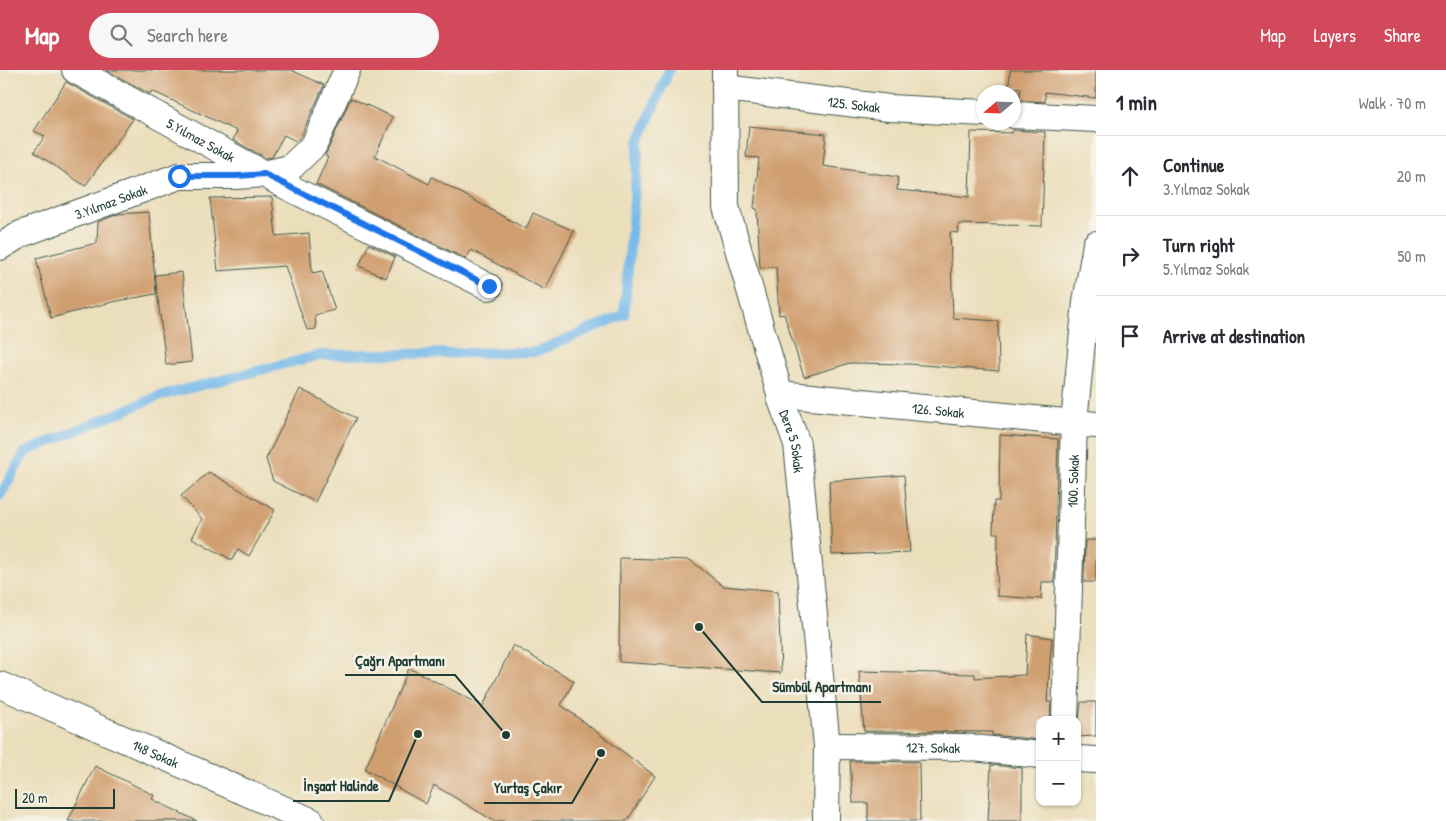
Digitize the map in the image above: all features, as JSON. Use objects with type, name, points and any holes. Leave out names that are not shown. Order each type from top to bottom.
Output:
[{"type":"street","name":"5.Yılmaz Sokak","points":[[75,70],[264,174],[489,286]]},
{"type":"street","name":"3.Yılmaz Sokak","points":[[0,247],[21,234],[179,176],[264,174],[290,168],[314,145],[347,70]]},
{"type":"street","name":"125. Sokak","points":[[725,79],[889,108],[976,113]]},
{"type":"street","name":"Dere 5 Sokak","points":[[725,79],[726,207],[781,400],[797,444],[827,746],[826,821]]},
{"type":"street","points":[[1021,115],[1096,119]]},
{"type":"street","name":"100. Sokak","points":[[1065,716],[1085,424],[1086,302],[1096,244]]},
{"type":"street","name":"126. Sokak","points":[[780,394],[1085,424]]},
{"type":"street","name":"148 Sokak","points":[[0,685],[311,821]]},
{"type":"street","name":"127. Sokak","points":[[827,746],[963,747],[1036,755]]},
{"type":"street","points":[[1081,759],[1096,760]]},
{"type":"building","points":[[106,70],[291,70],[324,85],[301,136],[296,141],[284,135],[272,157],[266,158],[233,140],[237,131],[152,91],[150,94]]},
{"type":"building","points":[[1010,70],[1096,70],[1096,98],[1045,92],[1045,102],[1021,100],[1021,85],[1009,85]]},
{"type":"building","points":[[66,82],[133,119],[85,186],[34,152],[45,136],[34,131]]},
{"type":"building","points":[[351,98],[393,117],[375,156],[429,184],[432,177],[526,229],[533,213],[574,231],[545,290],[471,250],[466,259],[316,184],[328,157],[325,156]]},
{"type":"building","points":[[749,126],[826,134],[823,166],[898,177],[897,190],[969,197],[971,132],[1012,133],[1013,130],[1045,132],[1042,226],[959,224],[958,233],[950,232],[953,318],[998,321],[999,371],[910,364],[850,363],[804,377],[784,314],[779,315],[776,267],[760,268],[757,209],[754,208],[759,158],[746,157]]},
{"type":"building","points":[[272,197],[276,236],[309,233],[312,273],[322,271],[335,310],[315,315],[316,329],[307,330],[285,266],[218,271],[210,198]]},
{"type":"building","points":[[149,212],[156,294],[112,302],[51,318],[36,258],[97,243],[98,222],[118,214]]},
{"type":"building","points":[[369,244],[395,257],[386,278],[359,266]]},
{"type":"building","points":[[182,272],[192,362],[166,365],[155,275]]},
{"type":"building","points":[[300,389],[356,418],[315,502],[273,481],[266,459]]},
{"type":"building","points":[[1000,435],[1058,439],[1054,582],[1042,582],[1041,599],[997,596],[998,533],[993,533],[994,501],[999,501]]},
{"type":"building","points":[[209,472],[275,510],[249,556],[238,549],[232,560],[192,538],[202,519],[181,496]]},
{"type":"building","points":[[904,475],[910,552],[832,555],[829,481]]},
{"type":"building","points":[[1085,540],[1096,540],[1096,582],[1084,582]]},
{"type":"building","points":[[620,558],[690,560],[723,586],[778,591],[781,673],[619,662]]},
{"type":"building","points":[[1027,634],[1052,638],[1047,702],[1051,702],[1050,716],[1036,716],[1036,740],[992,735],[992,732],[864,731],[859,671],[975,674],[975,678],[1025,675]]},
{"type":"building","points":[[513,645],[574,681],[561,705],[655,776],[627,821],[494,821],[434,785],[426,804],[365,769],[409,668],[483,706]]},
{"type":"building","points":[[1081,702],[1096,702],[1096,736],[1081,737],[1081,716],[1079,716]]},
{"type":"building","points":[[850,761],[919,762],[920,821],[868,821],[868,803],[853,803]]},
{"type":"building","points":[[991,765],[1022,768],[1022,821],[988,821]]},
{"type":"building","points":[[95,766],[154,795],[152,799],[197,821],[68,821]]},
{"type":"waterway","points":[[0,496],[25,452],[159,396],[320,355],[535,352],[624,315],[639,142],[669,70]]},
{"type":"place","name":"Sümbül Apartmanı","points":[[699,627]]},
{"type":"place","name":"İnşaat Halinde","points":[[418,734]]},
{"type":"place","name":"Çağrı Apartmanı","points":[[506,735]]},
{"type":"place","name":"Yurtaş Çakır","points":[[601,753]]},
{"type":"route","points":[[179,176],[264,174],[489,286]]}]
